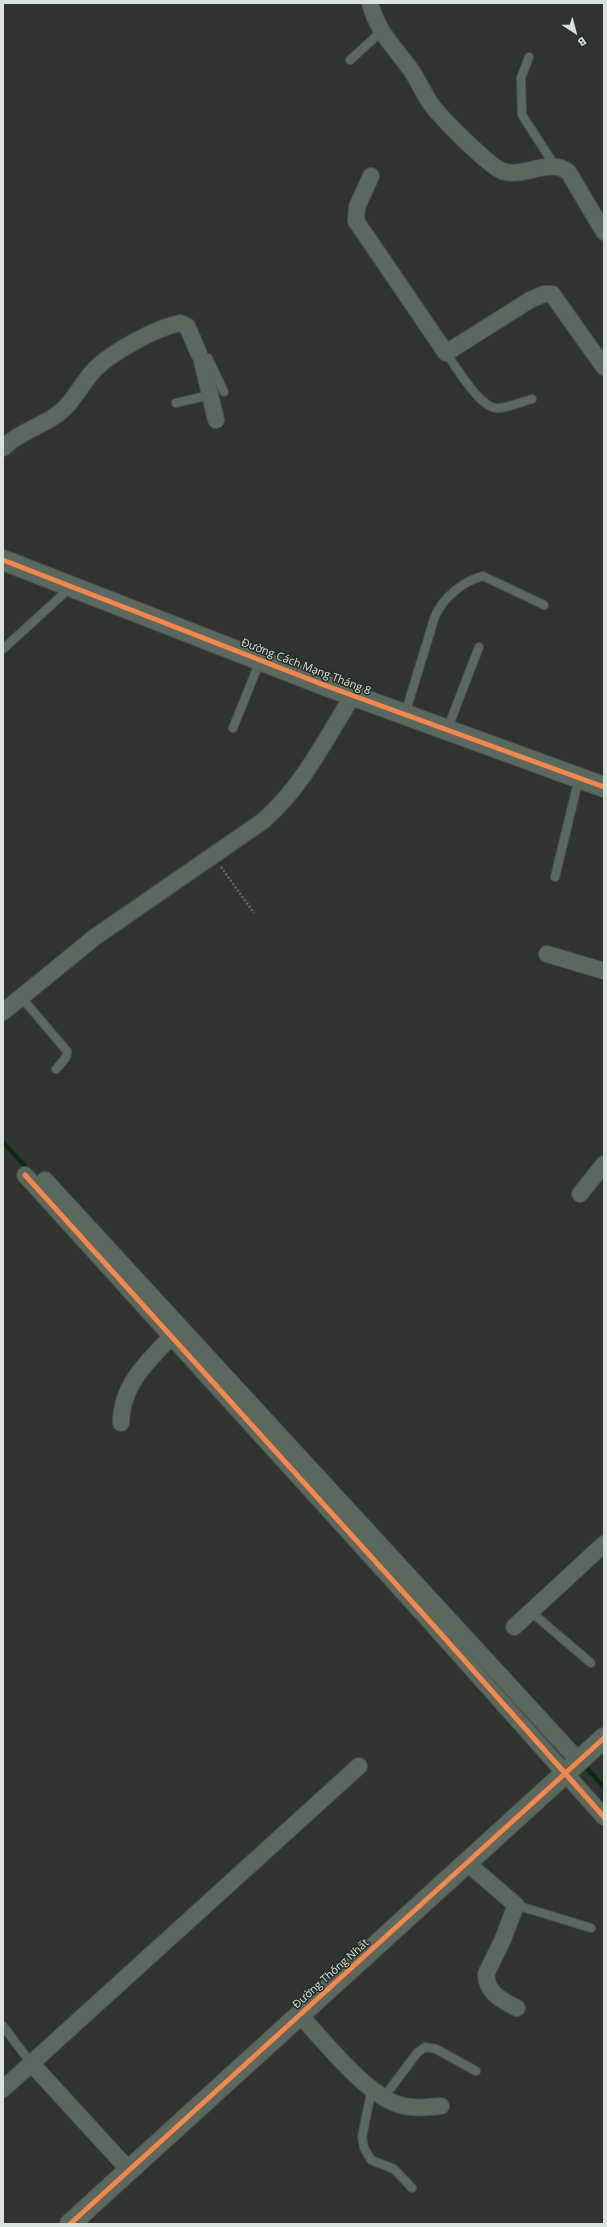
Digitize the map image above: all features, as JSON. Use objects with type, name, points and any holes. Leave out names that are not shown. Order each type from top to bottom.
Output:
[{"type":"street","points":[[370,3],[381,32],[412,72],[437,111],[490,164],[502,171],[515,173],[555,166],[563,167],[569,173],[604,232]]},
{"type":"street","points":[[371,176],[357,207],[356,221],[446,353],[530,300],[544,294],[552,294],[602,360]]},
{"type":"street","points":[[3,448],[21,433],[55,416],[63,409],[103,362],[154,332],[180,323],[187,326],[202,355],[217,394],[216,420]]},
{"type":"street","name":"Đường Cách Mạng Tháng 8","points":[[3,560],[260,660],[604,787]]},
{"type":"street","points":[[3,1012],[95,937],[263,821],[281,805],[295,788],[353,695]]},
{"type":"street","points":[[548,954],[604,971]]},
{"type":"street","points":[[580,1194],[604,1164]]},
{"type":"street","points":[[571,1768],[434,1625],[172,1336],[30,1172],[571,1768],[604,1817]]},
{"type":"street","points":[[121,1423],[122,1405],[135,1375],[172,1336]]},
{"type":"street","points":[[514,1627],[604,1544]]},
{"type":"street","name":"Đường Thống Nhất","points":[[70,2224],[604,1738]]},
{"type":"street","points":[[3,2089],[359,1766]]},
{"type":"street","points":[[467,1863],[516,1905],[503,1939],[486,1974],[490,1990],[495,1996],[517,2008]]},
{"type":"street","points":[[300,2015],[359,2078],[378,2092],[403,2106],[424,2108],[440,2106]]},
{"type":"street","points":[[32,2063],[130,2170]]},
{"type":"lane","points":[[350,60],[381,32]]},
{"type":"lane","points":[[529,57],[521,78],[522,115],[555,166]]},
{"type":"lane","points":[[446,353],[480,399],[488,406],[498,409],[532,399]]},
{"type":"lane","points":[[176,404],[217,394]]},
{"type":"lane","points":[[405,714],[435,616],[440,605],[447,597],[483,576],[544,605]]},
{"type":"lane","points":[[3,649],[71,587]]},
{"type":"lane","points":[[447,730],[479,648]]},
{"type":"lane","points":[[233,728],[260,660]]},
{"type":"lane","points":[[555,876],[579,778]]},
{"type":"lane","points":[[21,997],[67,1051],[68,1055],[56,1069]]},
{"type":"lane","points":[[531,1612],[592,1663]]},
{"type":"lane","points":[[516,1905],[591,1928]]},
{"type":"lane","points":[[3,2026],[32,2063]]},
{"type":"lane","points":[[412,2188],[394,2169],[371,2160],[364,2148],[362,2137],[378,2092],[425,2047],[436,2049],[476,2071]]},
{"type":"path","points":[[213,855],[254,912]]},
{"type":"waterway","points":[[3,1142],[30,1172]]},
{"type":"waterway","points":[[582,1763],[604,1787]]},
{"type":"cycle path","points":[[3,560],[324,685],[604,787]]},
{"type":"cycle path","points":[[25,1175],[433,1625],[604,1817]]},
{"type":"cycle path","points":[[70,2224],[604,1738]]}]
